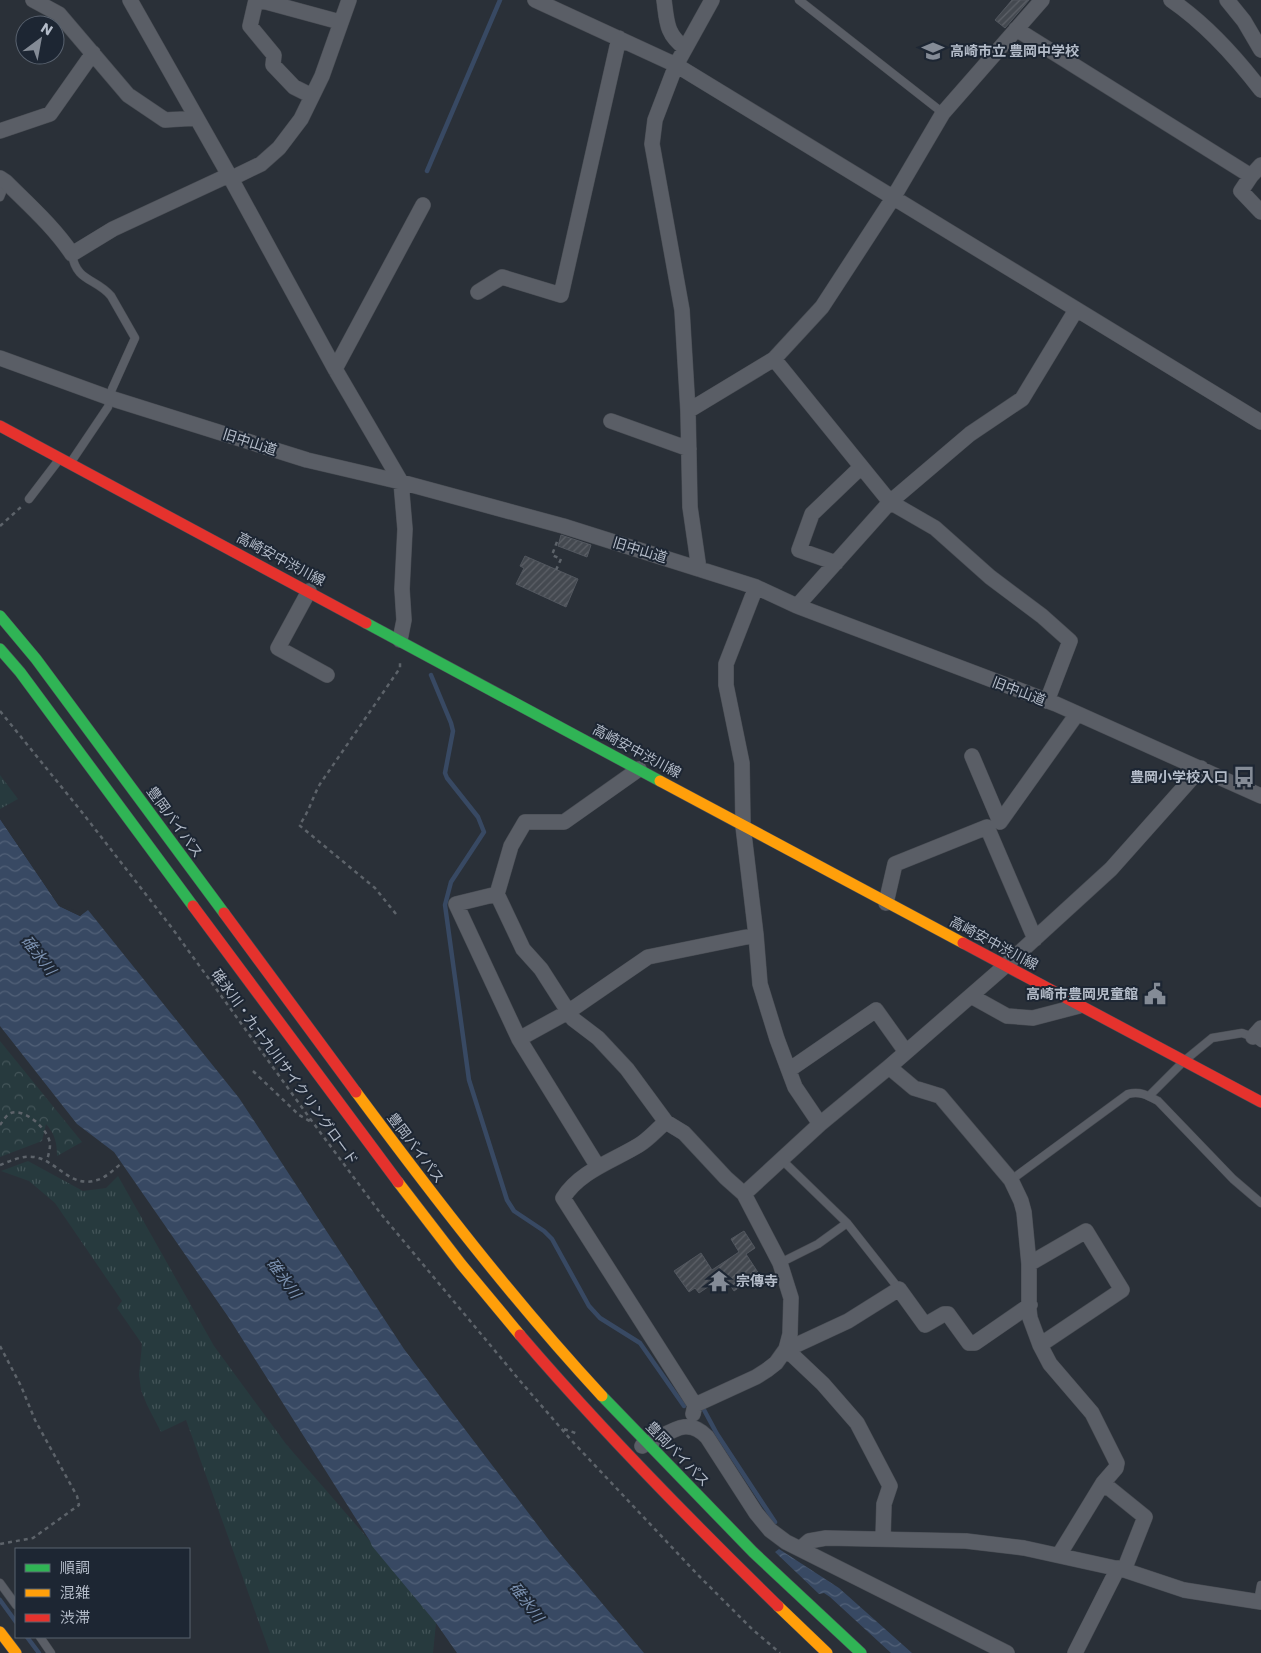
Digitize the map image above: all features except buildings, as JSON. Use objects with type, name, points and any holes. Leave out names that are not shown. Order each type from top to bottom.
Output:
[{"type":"main road","name":"高崎安中渋川線","points":[[0,426],[886,903],[1261,1102]]},
{"type":"main road","name":"豊岡バイパス","points":[[0,616],[42,667],[428,1188],[500,1280],[584,1376],[647,1444],[752,1552],[861,1653]]},
{"type":"main road","points":[[0,649],[26,680],[437,1234],[488,1297],[622,1452],[827,1653]]},
{"type":"main road","points":[[0,1632],[16,1653]]},
{"type":"street","points":[[33,0],[59,14],[128,95],[165,120],[196,118]]},
{"type":"street","points":[[130,0],[335,369],[401,482],[405,529],[402,589],[404,620],[400,640]]},
{"type":"street","points":[[312,96],[294,87],[273,65],[274,55],[250,26],[258,0],[340,22]]},
{"type":"street","points":[[3,180],[61,237],[72,254],[113,229],[261,164],[279,148],[300,119],[322,76],[349,0]]},
{"type":"street","points":[[535,0],[676,65],[1261,422]]},
{"type":"street","points":[[664,0],[668,29],[672,36],[685,48]]},
{"type":"street","points":[[699,569],[690,507],[688,411],[682,310],[652,144],[655,120],[676,65],[712,0]]},
{"type":"street","points":[[688,411],[774,359],[822,306],[892,198],[943,113],[1042,0]]},
{"type":"street","points":[[1171,0],[1188,11],[1232,54],[1260,85]]},
{"type":"street","points":[[1227,0],[1244,20],[1261,50]]},
{"type":"street","points":[[1016,29],[1256,170],[1241,191],[1261,212]]},
{"type":"street","points":[[478,292],[502,277],[561,295],[619,38]]},
{"type":"street","points":[[0,131],[50,114],[92,53]]},
{"type":"street","points":[[335,369],[423,205]]},
{"type":"street","points":[[797,606],[890,502],[970,434],[1022,399],[1076,310]]},
{"type":"street","name":"旧中山道","points":[[0,358],[110,398],[308,460],[401,482],[563,526],[756,587],[797,606],[1047,701],[1261,796]]},
{"type":"street","points":[[774,359],[890,502],[935,528],[990,577],[1042,616],[1070,642],[1047,701]]},
{"type":"street","points":[[611,421],[689,449]]},
{"type":"street","points":[[836,563],[799,550],[812,514],[861,467]]},
{"type":"street","points":[[756,587],[726,664],[726,685],[742,763],[744,826],[760,984],[776,1039],[795,1087],[820,1124]]},
{"type":"street","points":[[309,591],[278,648],[327,675]]},
{"type":"street","points":[[972,756],[1000,822],[1077,714]]},
{"type":"street","points":[[744,1194],[820,1124],[1005,966],[1111,869],[1201,768]]},
{"type":"street","points":[[639,769],[564,822],[525,822],[511,846],[497,894],[523,950],[541,968],[573,1019],[598,1038],[627,1069],[666,1122],[684,1133],[726,1178],[744,1194],[780,1263],[791,1298],[790,1334],[786,1349],[776,1363],[768,1370],[695,1405]]},
{"type":"street","points":[[886,903],[895,864],[987,827],[1035,939]]},
{"type":"street","points":[[497,894],[456,904],[519,1039],[598,1167]]},
{"type":"street","points":[[519,1039],[568,1012],[648,957],[756,934]]},
{"type":"street","points":[[971,996],[1007,1016],[1033,1018],[1080,1006]]},
{"type":"street","points":[[789,1070],[876,1010],[906,1052]]},
{"type":"street","points":[[889,1067],[914,1088],[940,1096],[1011,1180],[1024,1212],[1029,1264],[1030,1318],[1040,1345],[1050,1364],[1092,1413],[1117,1463],[1116,1468],[1103,1483],[1059,1555]]},
{"type":"street","points":[[666,1122],[641,1144],[598,1167],[568,1189],[563,1198],[695,1405],[691,1427]]},
{"type":"street","points":[[1029,1264],[1086,1231],[1122,1290],[1040,1345]]},
{"type":"street","points":[[786,1349],[848,1321],[899,1289],[925,1325],[944,1314],[948,1314],[968,1343],[975,1343],[1030,1305]]},
{"type":"street","points":[[786,1349],[823,1384],[857,1423],[890,1486],[884,1504],[883,1538]]},
{"type":"street","points":[[622,1452],[647,1444],[676,1428],[683,1426],[697,1428],[707,1437],[743,1495],[770,1530],[786,1542],[1007,1653]]},
{"type":"street","points":[[1075,1653],[1121,1569],[1145,1517],[1103,1483]]},
{"type":"street","points":[[800,1549],[809,1542],[826,1538],[966,1540],[1059,1555],[1121,1569],[1184,1590],[1259,1602]]},
{"type":"lane","points":[[799,0],[943,113]]},
{"type":"lane","points":[[0,197],[3,180]]},
{"type":"lane","points":[[29,499],[65,460],[108,406],[112,389],[135,338],[107,291],[77,271],[72,254]]},
{"type":"lane","points":[[1149,1096],[1184,1061],[1212,1038],[1242,1033],[1258,1036]]},
{"type":"lane","points":[[1011,1180],[1128,1094],[1136,1092],[1158,1101],[1233,1179],[1261,1203]]},
{"type":"lane","points":[[781,1159],[847,1223],[899,1289]]},
{"type":"lane","points":[[780,1263],[818,1244],[847,1223]]},
{"type":"lane","points":[[0,1583],[15,1604]]},
{"type":"lane","points":[[1259,1602],[1261,1585]]},
{"type":"lane","points":[[41,1638],[51,1653]]},
{"type":"path","points":[[0,526],[18,512],[29,499]]},
{"type":"path","points":[[556,570],[560,559],[552,555],[563,526]]},
{"type":"path","points":[[396,914],[368,882],[299,824],[306,817],[314,794],[329,770],[400,668],[400,640]]},
{"type":"path","name":"碓氷川・九十九川サイクリングロード","points":[[0,712],[81,811],[172,928],[381,1214],[572,1441],[698,1575],[752,1629],[780,1653]]},
{"type":"path","points":[[253,1071],[299,1115],[314,1124]]},
{"type":"path","points":[[0,1125],[6,1116],[12,1113],[18,1112],[28,1115],[43,1129],[50,1144],[47,1161]]},
{"type":"path","points":[[0,1165],[31,1156],[47,1161],[64,1174],[79,1181],[91,1181],[98,1180],[122,1163]]},
{"type":"path","points":[[0,1346],[21,1386],[35,1420],[77,1496],[79,1505],[33,1538],[0,1544]]},
{"type":"green space","points":[[0,775],[18,799],[0,809]]},
{"type":"green space","points":[[0,1041],[82,1142],[57,1156],[55,1139],[52,1131],[46,1124],[42,1141],[0,1157]]},
{"type":"green space","points":[[28,1161],[83,1191],[106,1188],[118,1176],[214,1346],[286,1444],[370,1541],[436,1623],[433,1653],[270,1653],[186,1420],[161,1432],[147,1405],[141,1390],[139,1375],[142,1344],[117,1308],[122,1301],[55,1203],[29,1181],[1,1171]]},
{"type":"water","name":"碓氷川","points":[[0,819],[59,906],[80,916],[88,910],[239,1098],[404,1349],[552,1544],[644,1653],[457,1653],[436,1623],[372,1546],[229,1318],[114,1152],[77,1124],[0,1026]]},
{"type":"water","points":[[779,1549],[839,1588],[912,1653],[891,1653],[830,1597],[824,1593],[819,1594],[775,1552]]},
{"type":"pier","points":[[0,817],[61,904],[80,913],[86,907],[89,908],[80,916],[59,906]]},
{"type":"waterway","points":[[427,171],[500,0]]},
{"type":"waterway","points":[[431,675],[453,731],[445,773],[478,817],[484,832],[451,882],[445,905],[469,1080],[507,1200],[514,1211],[544,1231],[552,1239],[589,1306],[600,1318],[640,1343],[684,1406]]},
{"type":"waterway","points":[[703,1408],[717,1434],[775,1522]]},
{"type":"waterway","points":[[0,1600],[15,1621]]},
{"type":"waterway","points":[[28,1638],[39,1653]]},
{"type":"traffic: fast","points":[[0,616],[36,659],[224,913]]},
{"type":"traffic: fast","points":[[366,623],[660,781]]},
{"type":"traffic: fast","points":[[0,649],[20,672],[193,906]]},
{"type":"traffic: fast","points":[[602,1396],[753,1552],[861,1653]]},
{"type":"traffic: slow","points":[[660,781],[963,943]]},
{"type":"traffic: slow","points":[[356,1092],[475,1247],[537,1323],[602,1396]]},
{"type":"traffic: slow","points":[[398,1182],[461,1264],[520,1335]]},
{"type":"traffic: slow","points":[[778,1606],[827,1653]]},
{"type":"traffic: slow","points":[[0,1632],[16,1653]]},
{"type":"traffic: jam","points":[[0,426],[366,623]]},
{"type":"traffic: jam","points":[[193,906],[398,1182]]},
{"type":"traffic: jam","points":[[224,913],[356,1092]]},
{"type":"traffic: jam","points":[[963,943],[1261,1102]]},
{"type":"traffic: jam","points":[[520,1335],[646,1474],[778,1606]]},
{"type":"place","name":"高崎市立 豊岡中学校","points":[[933,51]]},
{"type":"place","name":"豊岡小学校入口","points":[[1244,777]]},
{"type":"place","name":"高崎市豊岡児童館","points":[[1155,994]]},
{"type":"place","name":"宗傳寺","points":[[719,1281]]}]
